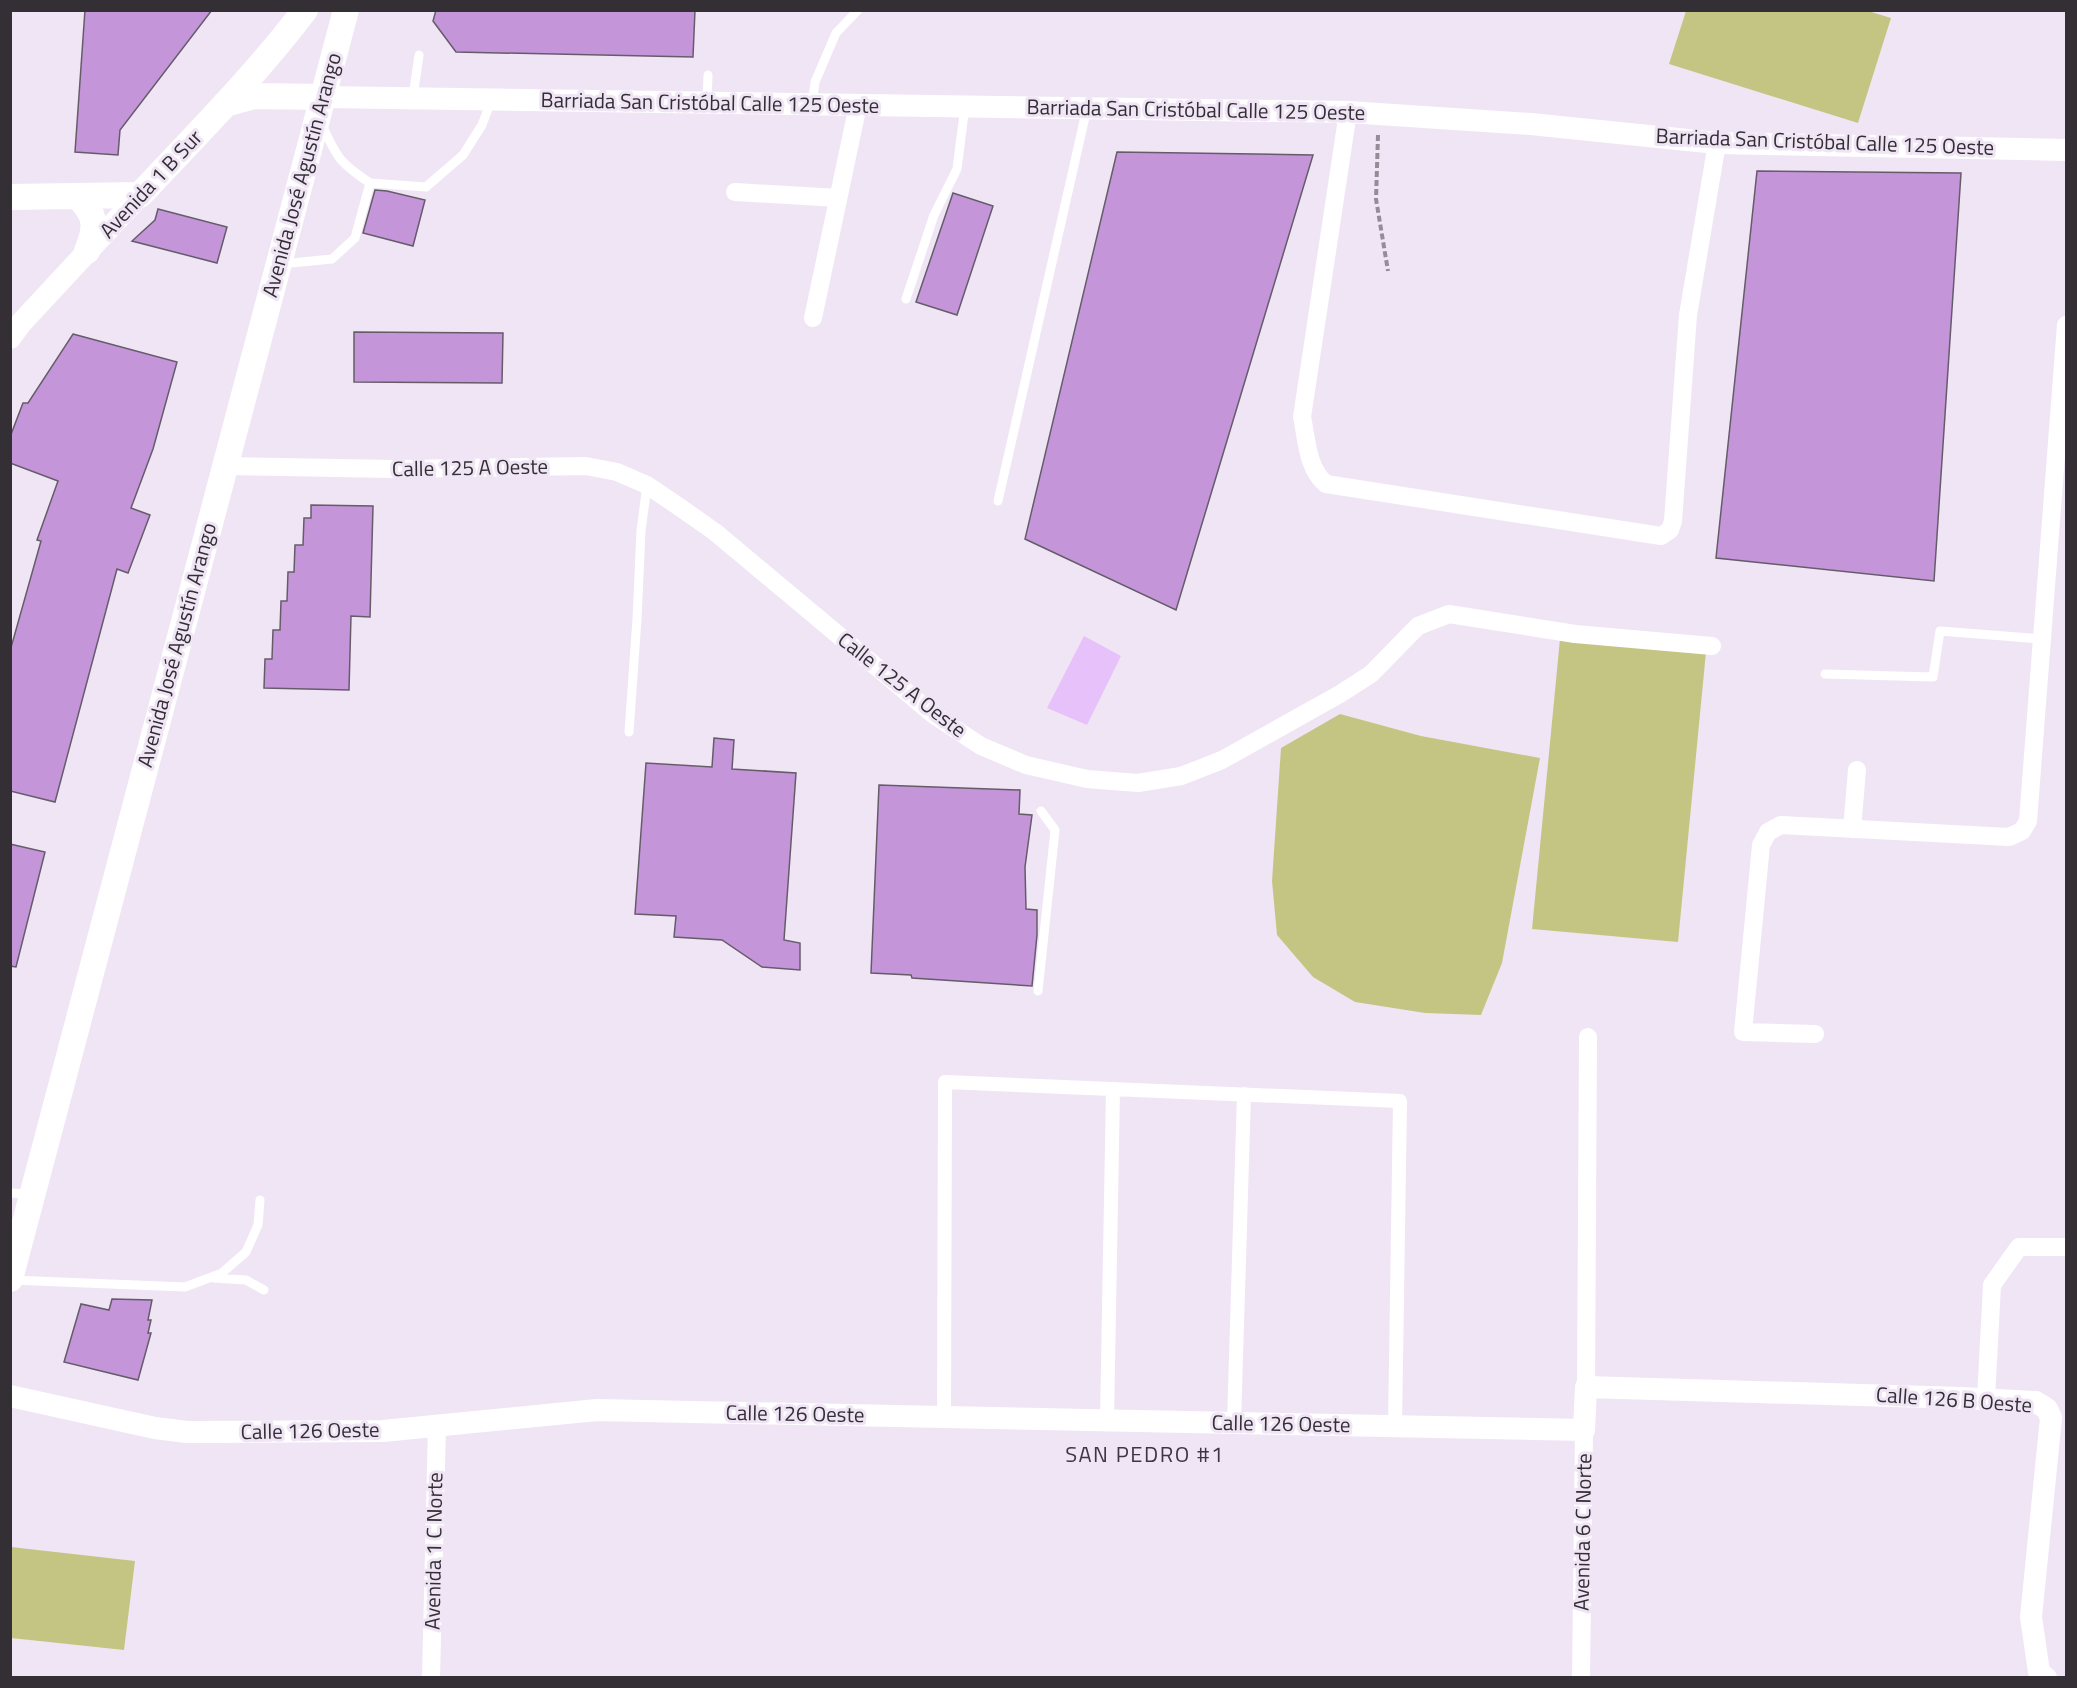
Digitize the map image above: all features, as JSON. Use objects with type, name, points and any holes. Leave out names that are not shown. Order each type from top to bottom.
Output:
[{"type":"main road","name":"Avenida 1 B Sur","points":[[140,195],[284,38],[305,10]]},
{"type":"main road","name":"Avenida José Agustín Arango","points":[[10,1280],[22,1193],[224,466],[346,10]]},
{"type":"main road","points":[[225,104],[254,96],[321,107]]},
{"type":"main road","points":[[10,197],[140,195]]},
{"type":"main road","points":[[77,196],[88,206],[94,220],[93,236],[87,251]]},
{"type":"street","name":"Barriada San Cristóbal Calle 125 Oeste","points":[[321,107],[413,98],[1348,112],[1531,124],[1717,143],[2067,150]]},
{"type":"street","points":[[813,318],[858,105]]},
{"type":"street","points":[[1348,112],[1302,417],[1312,464],[1317,476],[1326,484],[1662,536],[1670,530],[1673,520],[1688,315],[1717,143]]},
{"type":"street","points":[[735,192],[838,198]]},
{"type":"street","name":"Avenida 1 B Sur","points":[[10,338],[140,195]]},
{"type":"street","points":[[1815,1034],[1743,1032],[1761,845],[1768,832],[1781,825],[2009,837],[2022,831],[2028,821],[2067,325]]},
{"type":"street","name":"Calle 125 A Oeste","points":[[224,466],[395,469],[586,466],[617,472],[647,485],[715,532],[934,715],[981,746],[1026,765],[1087,779],[1138,783],[1181,776],[1222,760],[1340,694],[1371,674],[1418,626],[1449,614],[1575,634],[1712,646]]},
{"type":"street","points":[[1852,829],[1857,770]]},
{"type":"street","points":[[1586,1387],[1588,1037]]},
{"type":"street","points":[[944,1417],[945,1082],[1400,1101],[1395,1426]]},
{"type":"street","points":[[1107,1420],[1113,1089]]},
{"type":"street","points":[[1234,1423],[1244,1094]]},
{"type":"street","points":[[1986,1399],[1992,1285],[2019,1247],[2067,1247]]},
{"type":"street","name":"Calle 126 B Oeste","points":[[1586,1387],[2036,1402],[2046,1409],[2051,1418],[2031,1617],[2040,1676]]},
{"type":"street","name":"Avenida 6 C Norte","points":[[1581,1677],[1586,1387]]},
{"type":"street","name":"Calle 126 Oeste","points":[[10,1396],[155,1428],[187,1432],[383,1431],[597,1410],[1584,1430]]},
{"type":"street","name":"Avenida 1 C Norte","points":[[431,1677],[437,1425]]},
{"type":"lane","points":[[812,105],[814,82],[836,33],[858,10]]},
{"type":"lane","points":[[413,98],[419,55]]},
{"type":"lane","points":[[707,103],[708,75]]},
{"type":"lane","points":[[321,107],[333,149],[344,165],[370,183],[426,187],[463,155],[482,125],[492,99]]},
{"type":"lane","points":[[906,299],[934,214],[957,169],[965,106]]},
{"type":"lane","points":[[998,501],[1087,108]]},
{"type":"lane","points":[[279,264],[332,259],[355,238],[370,183]]},
{"type":"lane","points":[[629,732],[641,531],[647,485]]},
{"type":"lane","points":[[1825,674],[1933,677],[1940,631],[2042,639]]},
{"type":"lane","points":[[1038,991],[1055,830],[1041,811]]},
{"type":"lane","points":[[10,1280],[185,1287],[222,1273],[246,1252],[258,1225],[260,1200]]},
{"type":"lane","points":[[209,1278],[246,1280],[264,1290]]},
{"type":"path","points":[[1379,114],[1376,199],[1388,271]]},
{"type":"shaded area","points":[[1686,11],[1868,11],[1891,18],[1858,123],[1669,64]]},
{"type":"shaded area","points":[[1084,636],[1121,656],[1087,725],[1047,708]]},
{"type":"shaded area","points":[[1560,639],[1706,652],[1678,942],[1532,929]]},
{"type":"shaded area","points":[[1340,714],[1421,736],[1540,758],[1502,963],[1481,1015],[1425,1013],[1355,1002],[1313,977],[1277,935],[1272,881],[1281,748]]},
{"type":"shaded area","points":[[11,1547],[135,1561],[124,1650],[11,1638]]},
{"type":"building","points":[[85,10],[212,10],[120,130],[118,155],[75,152]]},
{"type":"building","points":[[436,10],[695,10],[693,57],[456,52],[433,21]]},
{"type":"building","points":[[1117,152],[1313,155],[1176,610],[1025,539]]},
{"type":"building","points":[[1757,171],[1961,173],[1934,581],[1716,558]]},
{"type":"building","points":[[375,190],[425,200],[413,246],[363,233]]},
{"type":"building","points":[[953,193],[993,206],[957,315],[916,302]]},
{"type":"building","points":[[158,209],[227,227],[217,263],[132,241],[155,220]]},
{"type":"building","points":[[354,332],[503,333],[502,383],[354,382]]},
{"type":"building","points":[[73,334],[177,362],[153,449],[131,508],[150,515],[128,573],[117,569],[55,802],[10,791],[10,651],[41,541],[37,540],[58,481],[10,463],[10,437],[23,403],[28,403]]},
{"type":"building","points":[[311,505],[373,506],[370,617],[351,616],[349,690],[264,688],[265,659],[272,659],[273,630],[280,630],[281,601],[287,601],[288,572],[294,572],[295,545],[303,545],[304,518],[311,518]]},
{"type":"building","points":[[714,738],[734,740],[732,769],[796,773],[784,940],[800,943],[800,970],[762,967],[722,940],[674,937],[676,916],[635,914],[646,763],[712,767]]},
{"type":"building","points":[[879,785],[1020,790],[1019,814],[1032,815],[1025,867],[1026,909],[1037,910],[1032,986],[871,973]]},
{"type":"building","points":[[10,844],[45,852],[16,967],[10,966]]},
{"type":"building","points":[[112,1299],[152,1300],[148,1320],[151,1320],[148,1333],[151,1333],[138,1380],[64,1362],[81,1304],[109,1310]]},
{"type":"district","name":"SAN PEDRO #1","points":[[1145,1454]]}]
